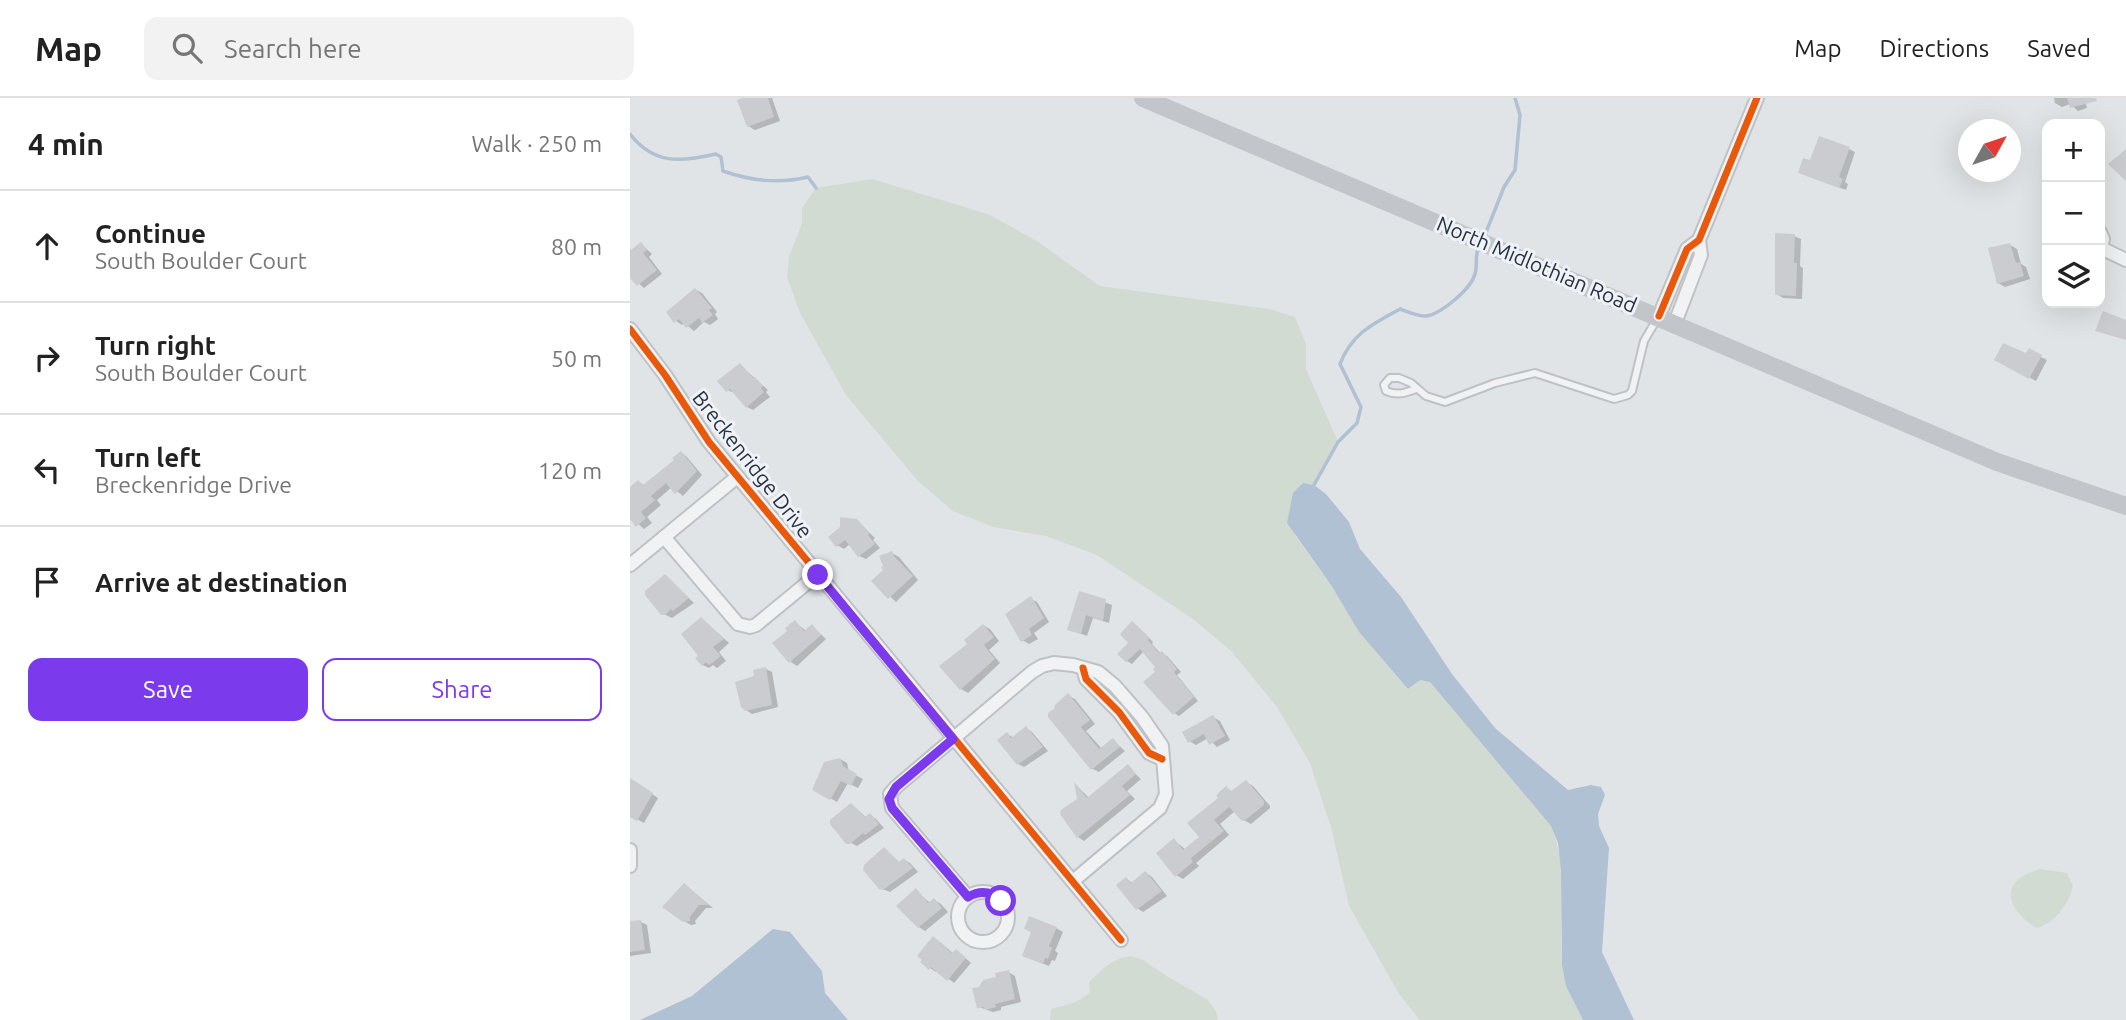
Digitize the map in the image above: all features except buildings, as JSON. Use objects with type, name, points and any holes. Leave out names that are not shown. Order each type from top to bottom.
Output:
[{"type":"main road","name":"North Midlothian Road","points":[[1143,98],[1997,462],[2126,506]]},
{"type":"street","points":[[1667,320],[1687,249],[1699,240],[1757,98]]},
{"type":"street","points":[[2105,251],[2126,260]]},
{"type":"street","name":"Breckenridge Drive","points":[[630,330],[737,477],[1121,940]]},
{"type":"street","points":[[630,565],[737,477]]},
{"type":"street","points":[[664,537],[738,624],[756,625],[818,575]]},
{"type":"street","points":[[968,897],[892,808],[889,799],[896,787],[953,739],[1042,666],[1054,663],[1098,672],[1107,678],[1129,701],[1162,746],[1166,794],[1160,808],[1073,881]]},
{"type":"street","points":[[630,850],[630,866]]},
{"type":"street","points":[[987,893],[1004,904],[1008,918],[1004,931],[999,936],[993,940],[979,942],[963,932],[958,915],[968,897],[987,893]]},
{"type":"lane","points":[[1416,389],[1393,394],[1386,391],[1384,385],[1390,378],[1399,378],[1416,389],[1426,396],[1445,402],[1495,383],[1535,373],[1614,399],[1632,391],[1644,341],[1667,320]]},
{"type":"shaded area","points":[[872,179],[988,214],[1037,241],[1100,286],[1269,309],[1295,317],[1306,344],[1306,369],[1338,442],[1314,485],[1303,484],[1295,536],[1331,585],[1359,632],[1408,689],[1420,679],[1430,682],[1551,826],[1560,859],[1563,970],[1583,1020],[1420,1020],[1399,994],[1349,906],[1332,831],[1310,763],[1277,707],[1232,652],[1193,619],[1097,555],[1046,536],[993,527],[953,511],[917,480],[846,395],[800,313],[787,277],[789,257],[802,223],[802,208],[816,188]]},
{"type":"shaded area","points":[[2040,869],[2067,873],[2073,886],[2060,912],[2043,926],[2036,928],[2018,912],[2011,895],[2017,880]]},
{"type":"shaded area","points":[[1131,956],[1143,960],[1207,999],[1216,1011],[1218,1020],[1050,1020],[1051,1009],[1081,999],[1090,992],[1089,982],[1103,969],[1118,959]]},
{"type":"water","points":[[1303,483],[1314,485],[1326,494],[1349,522],[1360,549],[1401,597],[1452,674],[1495,728],[1568,790],[1591,785],[1601,787],[1605,795],[1598,814],[1599,826],[1609,848],[1602,952],[1634,1020],[1583,1020],[1566,986],[1562,965],[1561,871],[1558,843],[1551,826],[1430,682],[1420,680],[1408,689],[1359,632],[1331,585],[1287,523],[1293,493]]},
{"type":"water","points":[[773,929],[790,932],[822,971],[825,993],[848,1020],[640,1020],[692,996]]},
{"type":"waterway","points":[[1485,235],[1504,187],[1515,170],[1520,115],[1515,98]]},
{"type":"waterway","points":[[630,134],[649,151],[669,159],[691,159],[716,154],[721,157],[723,171],[765,180],[808,177],[816,188]]},
{"type":"waterway","points":[[1314,485],[1338,442],[1357,423],[1361,407],[1340,364],[1351,344],[1364,330],[1400,309],[1427,316],[1448,305],[1472,280],[1479,247]]},
{"type":"cycle path","points":[[1659,316],[1687,249],[1699,240],[1757,98]]},
{"type":"cycle path","points":[[630,329],[665,375],[709,442],[1121,940]]},
{"type":"cycle path","points":[[1083,668],[1086,679],[1119,712],[1149,753],[1162,759]]},
{"type":"route","points":[[818,575],[953,739],[896,787],[889,799],[892,808],[968,897],[981,892],[993,895],[1001,901]]}]
